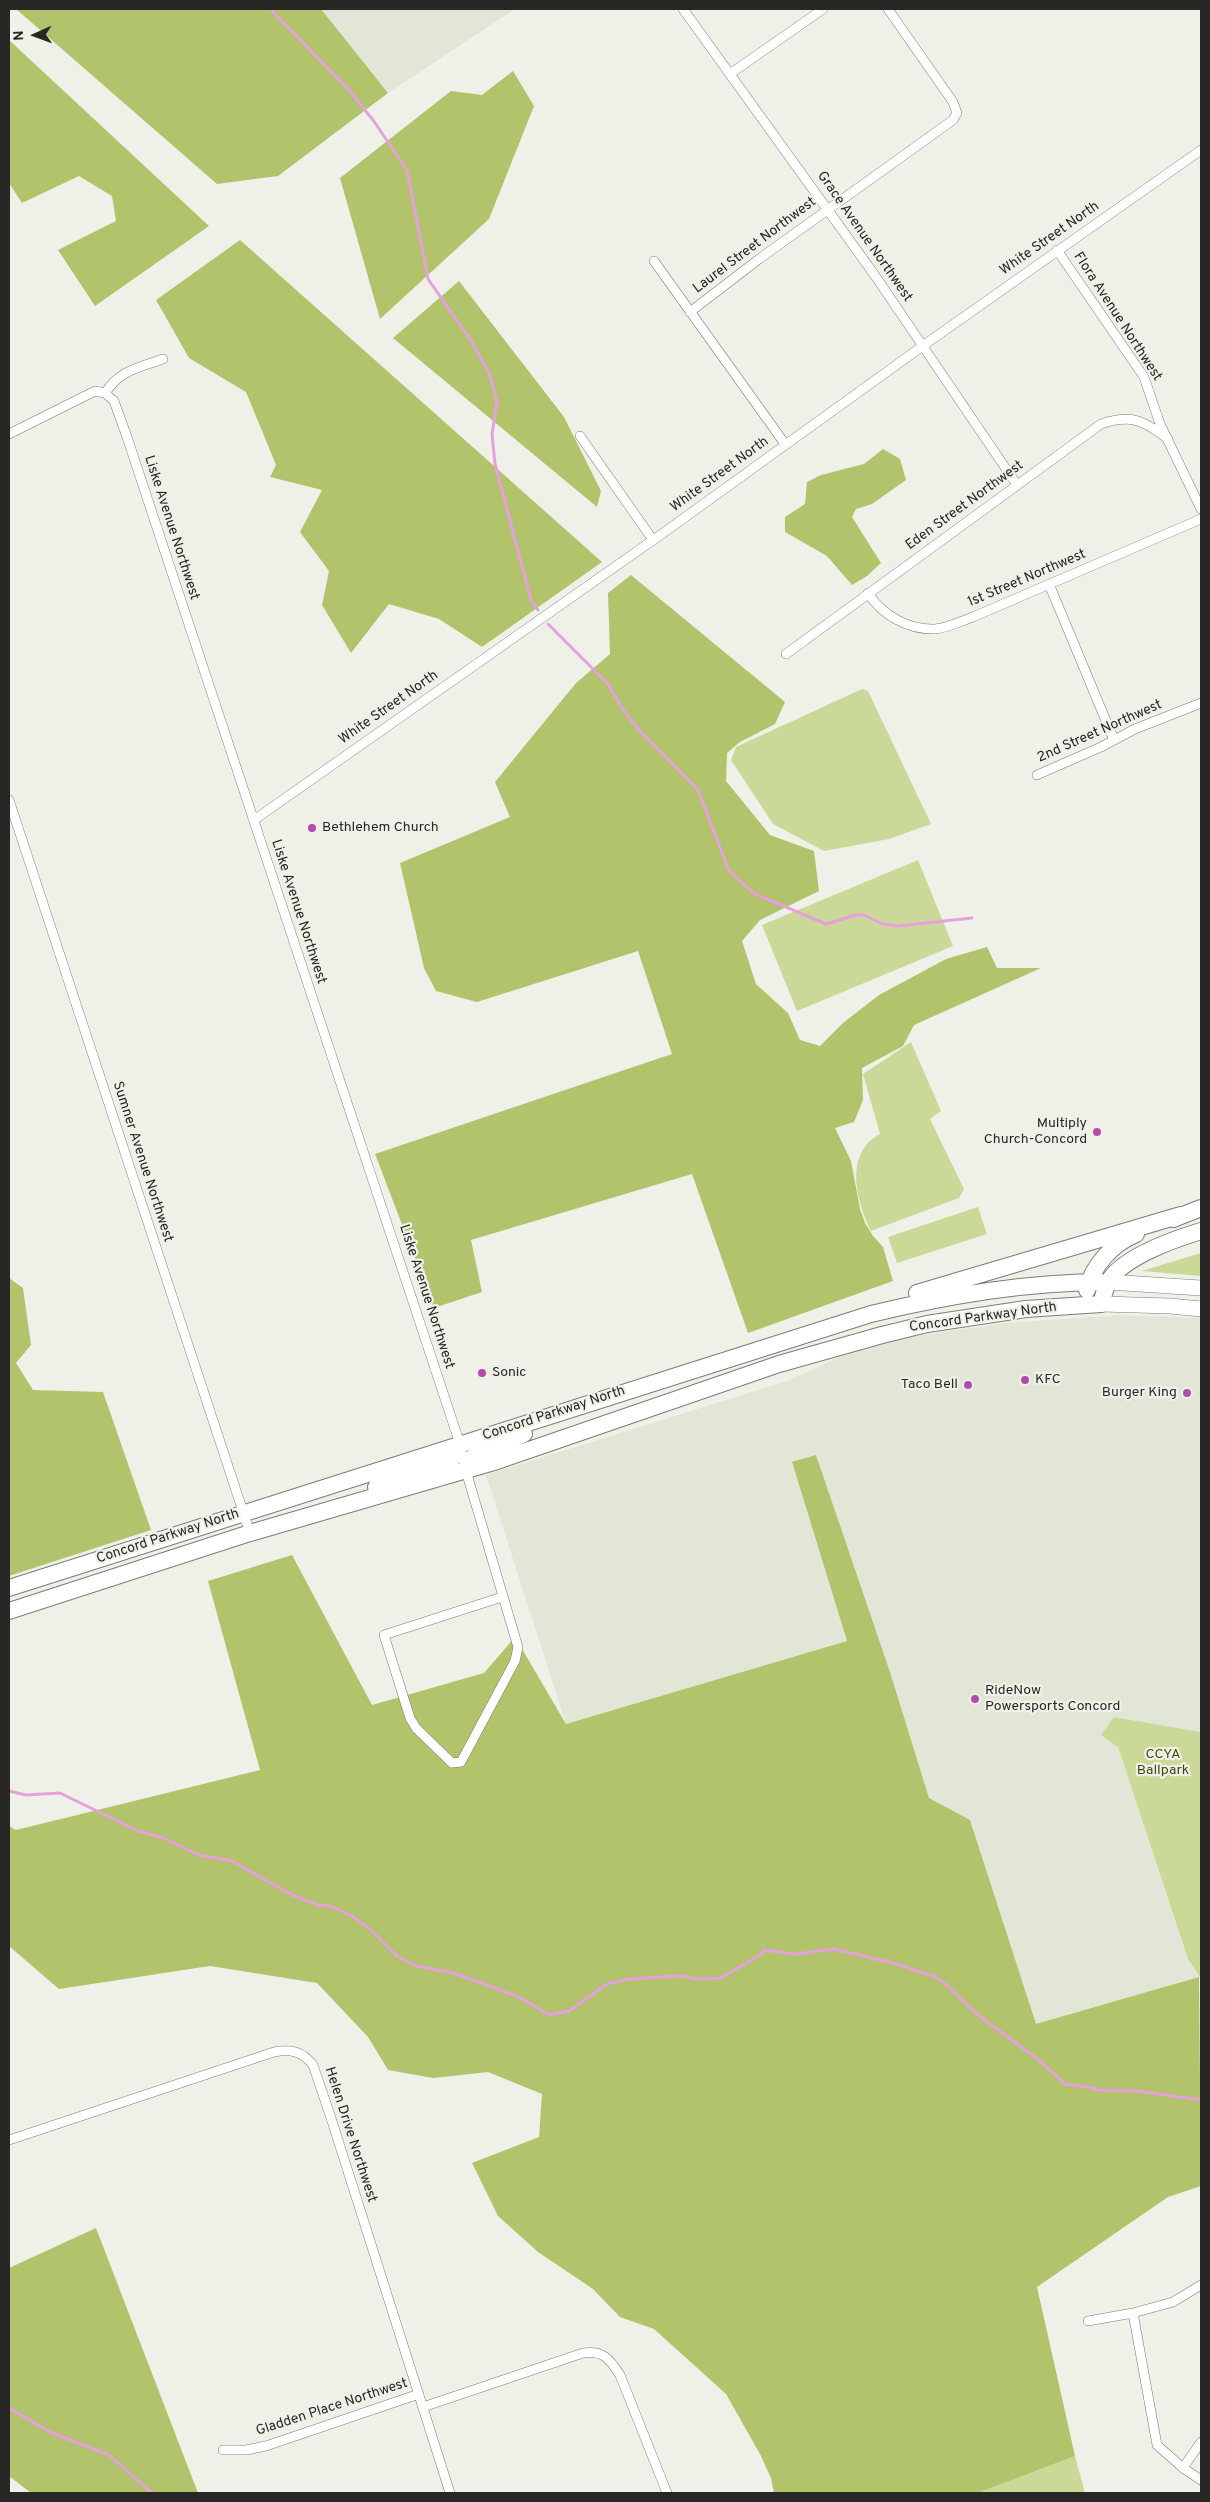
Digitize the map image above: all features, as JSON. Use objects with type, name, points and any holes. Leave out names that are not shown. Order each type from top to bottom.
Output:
[{"type":"highway","points":[[1084,1305],[1089,1282],[1096,1265],[1129,1237],[1201,1208]]},
{"type":"highway","points":[[871,1314],[905,1296],[1182,1215]]},
{"type":"highway","points":[[1101,1304],[1108,1282],[1118,1270],[1141,1256],[1201,1231]]},
{"type":"highway","name":"Concord Parkway North","points":[[9,1588],[871,1314],[929,1300],[984,1290],[1041,1283],[1108,1282]]},
{"type":"highway","name":"Concord Parkway North","points":[[9,1610],[363,1498],[466,1471],[779,1364],[927,1324],[1026,1309],[1101,1304]]},
{"type":"highway","points":[[717,1362],[724,1383]]},
{"type":"highway","points":[[466,1471],[469,1459],[486,1450],[567,1419],[618,1394]]},
{"type":"highway","points":[[363,1498],[382,1483],[454,1456],[460,1444]]},
{"type":"main road","points":[[1108,1282],[1201,1288]]},
{"type":"main road","points":[[1101,1304],[1201,1309]]},
{"type":"street","name":"Grace Avenue Northwest","points":[[683,9],[924,345],[1017,484]]},
{"type":"street","points":[[730,74],[823,9]]},
{"type":"street","name":"Laurel Street Northwest","points":[[690,312],[827,210],[953,120],[956,113],[953,102],[888,9]]},
{"type":"street","name":"White Street North","points":[[254,820],[653,540],[1057,250],[1201,150]]},
{"type":"street","name":"Flora Avenue Northwest","points":[[1057,250],[1144,377],[1158,416],[1201,509]]},
{"type":"street","points":[[654,261],[785,444]]},
{"type":"street","points":[[9,434],[95,391],[105,393],[113,380],[123,373],[163,360]]},
{"type":"street","name":"Liske Avenue Northwest","points":[[105,393],[114,401],[460,1444]]},
{"type":"street","points":[[1151,426],[1158,416]]},
{"type":"street","name":"Eden Street Northwest","points":[[786,654],[1101,424],[1116,419],[1132,418],[1151,426],[1168,439]]},
{"type":"street","points":[[580,436],[653,540]]},
{"type":"street","name":"1st Street Northwest","points":[[868,593],[876,605],[889,616],[904,623],[936,629],[973,617],[1201,519]]},
{"type":"street","points":[[1049,584],[1114,740]]},
{"type":"street","name":"2nd Street Northwest","points":[[1037,775],[1135,729],[1201,703]]},
{"type":"street","name":"Sumner Avenue Northwest","points":[[9,800],[250,1533]]},
{"type":"street","points":[[466,1471],[518,1647],[515,1661],[461,1762],[452,1762],[416,1728],[410,1718],[384,1635],[502,1598]]},
{"type":"street","name":"Helen Drive Northwest","points":[[9,2140],[258,2056],[283,2050],[302,2054],[313,2065],[329,2112],[450,2493]]},
{"type":"street","points":[[1088,2320],[1133,2313],[1173,2302],[1201,2284]]},
{"type":"street","points":[[1133,2313],[1157,2445],[1183,2468],[1201,2480]]},
{"type":"street","points":[[423,2407],[583,2353],[600,2353],[609,2358],[620,2375],[667,2493]]},
{"type":"street","name":"Gladden Place Northwest","points":[[223,2450],[246,2450],[266,2446],[419,2394]]},
{"type":"street","points":[[1183,2468],[1201,2442]]},
{"type":"shaded area","points":[[321,9],[515,9],[388,93]]},
{"type":"shaded area","points":[[1121,1315],[1201,1318],[1201,1732],[1114,1717],[1118,1747],[1188,1959],[1199,1977],[1036,2025],[970,1820],[929,1798],[890,1672],[816,1455],[792,1463],[847,1641],[566,1724],[486,1475],[790,1380],[848,1353],[910,1337],[1005,1323]]},
{"type":"green space","points":[[16,9],[321,9],[388,93],[278,176],[217,184]]},
{"type":"green space","points":[[9,40],[209,226],[95,306],[58,250],[116,221],[112,196],[79,176],[22,203],[9,183]]},
{"type":"green space","points":[[513,71],[534,106],[489,219],[380,319],[340,178],[451,91],[482,95]]},
{"type":"green space","points":[[240,240],[602,562],[482,647],[439,619],[389,604],[351,653],[322,605],[329,571],[300,532],[322,490],[270,477],[276,465],[246,392],[189,358],[156,300]]},
{"type":"green space","points":[[459,281],[564,417],[601,491],[597,507],[393,338]]},
{"type":"green space","points":[[883,449],[900,459],[906,480],[872,504],[856,509],[852,517],[881,563],[867,576],[852,585],[827,556],[785,532],[785,517],[805,504],[807,482],[821,475],[864,464]]},
{"type":"green space","points":[[631,575],[785,702],[775,724],[740,742],[727,753],[726,781],[770,835],[814,851],[819,891],[760,920],[742,941],[756,984],[788,1013],[800,1040],[820,1046],[843,1023],[879,995],[946,959],[987,947],[997,968],[1041,968],[914,1025],[903,1046],[862,1068],[863,1100],[854,1122],[835,1128],[851,1161],[860,1209],[865,1223],[883,1247],[893,1281],[748,1333],[692,1174],[471,1240],[482,1292],[434,1308],[375,1154],[672,1054],[638,951],[477,1002],[436,991],[424,968],[400,863],[510,817],[495,782],[576,683],[610,654],[608,593]]},
{"type":"green space","points":[[862,689],[868,691],[931,824],[889,839],[824,851],[773,824],[731,760],[736,747]]},
{"type":"green space","points":[[918,860],[953,946],[797,1011],[762,925]]},
{"type":"green space","points":[[911,1042],[941,1111],[930,1119],[964,1189],[959,1198],[871,1231],[858,1192],[857,1165],[861,1153],[869,1142],[880,1134],[863,1074]]},
{"type":"green space","points":[[978,1207],[987,1234],[897,1263],[888,1237]]},
{"type":"green space","points":[[1201,1253],[1201,1276],[1142,1271]]},
{"type":"green space","points":[[9,1278],[23,1288],[31,1345],[16,1363],[33,1390],[103,1392],[151,1530],[9,1576]]},
{"type":"green space","points":[[816,1455],[890,1672],[929,1798],[970,1820],[1036,2024],[1199,1977],[1201,2186],[1168,2197],[1037,2287],[1075,2456],[978,2493],[774,2493],[771,2478],[760,2454],[726,2394],[654,2329],[620,2317],[593,2289],[538,2252],[498,2216],[472,2163],[539,2137],[542,2094],[488,2072],[433,2078],[388,2070],[368,2037],[317,1983],[210,1966],[59,1989],[9,1946],[9,1826],[16,1830],[260,1770],[208,1581],[292,1555],[372,1705],[484,1673],[515,1637],[566,1724],[847,1641],[792,1462]]},
{"type":"green space","name":"CCYA Ballpark","points":[[1114,1717],[1201,1732],[1201,1979],[1188,1959],[1118,1747],[1101,1735]]},
{"type":"green space","points":[[96,2228],[198,2493],[31,2493],[9,2476],[9,2268]]},
{"type":"green space","points":[[1075,2456],[1085,2493],[978,2493]]},
{"type":"waterway","points":[[270,9],[349,90],[373,120],[407,170],[428,279],[472,342],[490,375],[497,402],[492,434],[495,464],[531,600],[538,610]]},
{"type":"waterway","points":[[548,624],[608,684],[621,707],[638,729],[698,790],[729,871],[755,894],[826,924],[856,915],[864,915],[883,924],[898,926],[972,918]]},
{"type":"waterway","points":[[9,1791],[26,1795],[60,1793],[138,1831],[161,1837],[199,1855],[232,1861],[292,1895],[321,1906],[328,1905],[352,1916],[371,1930],[398,1957],[417,1966],[454,1973],[519,1997],[549,2015],[569,2011],[607,1984],[630,1979],[679,1976],[698,1979],[721,1978],[763,1953],[763,1950],[796,1954],[834,1949],[897,1964],[936,1977],[978,2015],[1039,2060],[1065,2084],[1095,2088],[1094,2090],[1137,2091],[1201,2100]]},
{"type":"waterway","points":[[9,2408],[50,2432],[109,2455],[152,2493]]},
{"type":"place","name":"Bethlehem Church","points":[[312,828]]},
{"type":"place","name":"Multiply Church-Concord","points":[[1097,1132]]},
{"type":"place","name":"Sonic","points":[[482,1373]]},
{"type":"place","name":"KFC","points":[[1025,1380]]},
{"type":"place","name":"Taco Bell","points":[[968,1385]]},
{"type":"place","name":"Burger King","points":[[1187,1393]]},
{"type":"place","name":"RideNow Powersports Concord","points":[[975,1699]]}]
